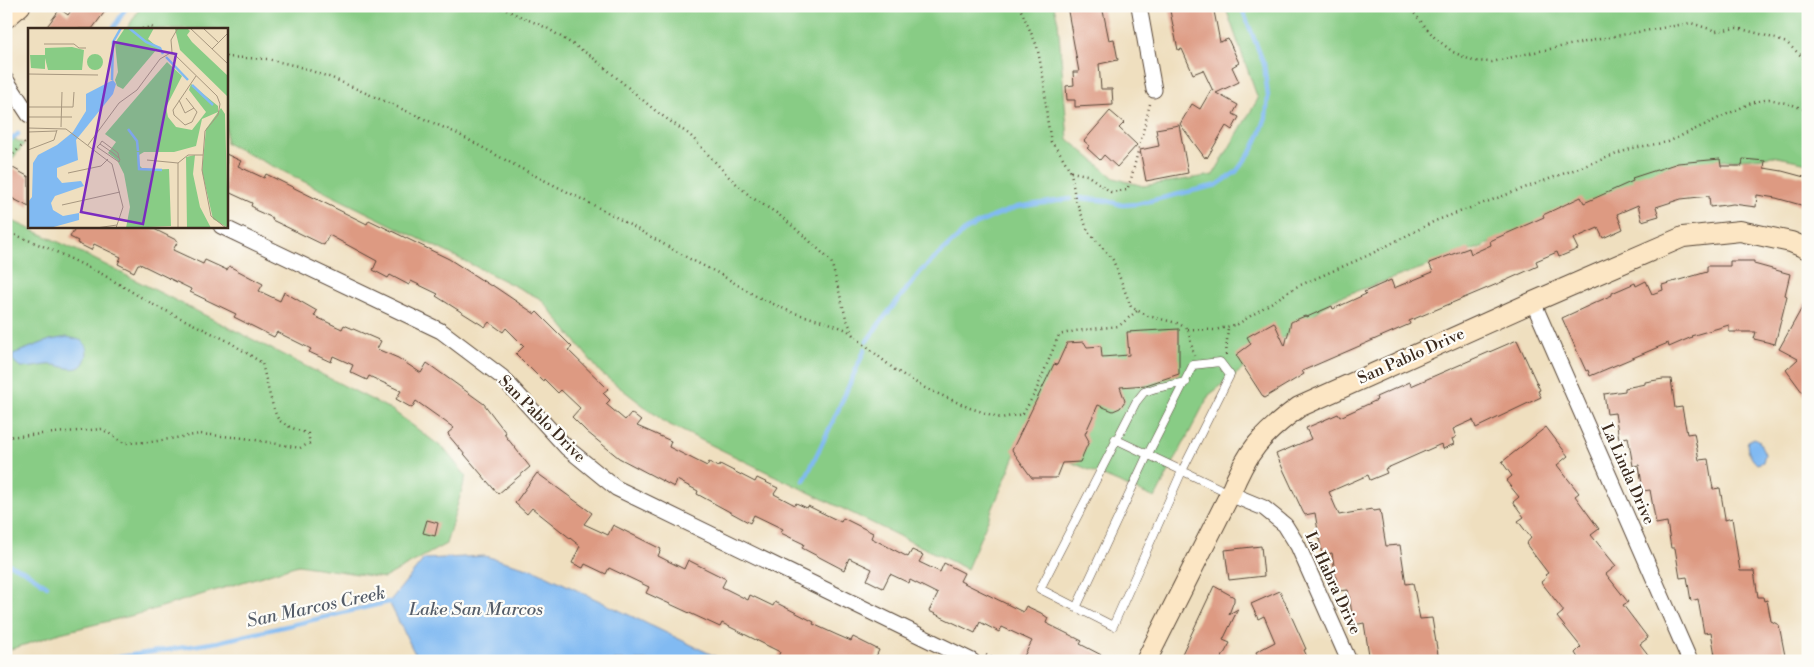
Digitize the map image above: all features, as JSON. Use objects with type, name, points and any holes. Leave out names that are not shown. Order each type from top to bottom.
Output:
[{"type":"street","points":[[6,18],[20,6]]},
{"type":"street","points":[[1139,6],[1154,90]]},
{"type":"street","points":[[6,80],[28,113]]},
{"type":"street","name":"San Pablo Drive","points":[[225,228],[441,331],[502,377],[567,448],[616,488],[972,661]]},
{"type":"street","name":"San Pablo Drive","points":[[1146,661],[1230,494],[1240,469],[1256,444],[1275,424],[1298,407],[1683,237],[1740,231],[1791,242],[1808,249]]},
{"type":"street","name":"La Linda Drive","points":[[1533,302],[1690,661]]},
{"type":"street","name":"La Habra Drive","points":[[1230,494],[1264,508],[1285,525],[1298,546],[1349,661]]},
{"type":"lane","points":[[1076,608],[1148,454],[1186,382],[1193,365],[1220,362],[1230,375],[1182,471],[1113,626],[1076,608],[1040,589],[1115,439],[1136,402],[1144,392],[1186,382]]},
{"type":"lane","points":[[1115,439],[1230,494]]},
{"type":"path","points":[[497,6],[547,28],[591,56],[657,112],[690,135],[729,177],[751,196],[778,214],[831,261],[846,318],[855,336]]},
{"type":"path","points":[[1019,6],[1037,46],[1044,82],[1051,142],[1060,153],[1070,172],[1074,198],[1088,231],[1113,260],[1132,306],[1148,316],[1177,323],[1188,329],[1215,330],[1238,324],[1296,287],[1369,255],[1435,221],[1633,148],[1668,142],[1751,103],[1769,99],[1808,111]]},
{"type":"path","points":[[1408,6],[1435,38],[1453,52],[1473,61],[1492,62],[1615,36],[1691,23],[1716,31],[1737,28],[1764,35],[1787,43],[1808,62]]},
{"type":"path","points":[[228,57],[267,59],[297,66],[332,78],[456,133],[520,168],[574,194],[756,296],[791,312],[847,330],[895,370],[925,388],[970,408],[1001,418],[1023,414],[1036,391],[1059,335],[1119,326],[1138,310]]},
{"type":"path","points":[[1070,172],[1087,175],[1112,192],[1127,190],[1132,179],[1154,90]]},
{"type":"path","points":[[6,161],[28,139]]},
{"type":"path","points":[[6,231],[50,249],[102,274],[154,305],[228,341],[262,364],[278,420],[308,434],[310,443],[300,448],[253,439],[200,434],[151,442],[124,442],[102,429],[6,437]]},
{"type":"path","points":[[1225,368],[1228,327]]},
{"type":"path","points":[[1188,329],[1194,357],[1193,365]]},
{"type":"green space","points":[[141,6],[1054,6],[1058,22],[1068,139],[1114,178],[1143,186],[1213,175],[1258,99],[1225,6],[1808,6],[1808,163],[1773,156],[1670,166],[1602,197],[1479,248],[1334,299],[1209,395],[1155,498],[1066,460],[1023,437],[967,569],[666,423],[601,373],[541,299],[228,144],[228,28],[128,28]]},
{"type":"green space","points":[[6,135],[24,144],[6,167]]},
{"type":"green space","points":[[6,218],[78,251],[392,410],[444,449],[466,476],[446,544],[384,578],[298,565],[142,613],[60,633],[6,651]]},
{"type":"water","points":[[67,337],[77,339],[85,344],[87,350],[86,357],[83,364],[78,368],[72,369],[54,365],[22,367],[13,360],[13,354],[50,340]]},
{"type":"water","points":[[1754,438],[1759,441],[1765,454],[1763,462],[1757,464],[1747,447],[1748,441]]},
{"type":"water","name":"Lake San Marcos","points":[[485,556],[535,570],[725,661],[418,660],[389,602],[424,559]]},
{"type":"building","points":[[74,6],[109,6],[93,28],[46,28],[60,9],[68,15]]},
{"type":"building","points":[[1067,6],[1102,6],[1109,40],[1114,39],[1118,60],[1099,64],[1101,89],[1112,89],[1113,105],[1075,107],[1075,100],[1067,100],[1066,86],[1074,85],[1073,72],[1079,72]]},
{"type":"building","points":[[1169,6],[1213,6],[1220,42],[1228,39],[1239,63],[1232,67],[1239,82],[1216,93],[1238,105],[1233,114],[1239,117],[1232,130],[1226,126],[1207,158],[1206,156],[1205,158],[1180,124],[1192,104],[1200,109],[1211,90],[1213,91],[1203,70],[1193,74],[1182,49],[1178,50]]},
{"type":"building","points":[[1110,111],[1124,123],[1119,128],[1137,145],[1117,167],[1104,155],[1100,160],[1087,148],[1090,146],[1084,141]]},
{"type":"building","points":[[1179,125],[1188,173],[1146,181],[1140,150],[1159,146],[1156,129]]},
{"type":"building","points":[[228,155],[241,161],[238,166],[264,178],[266,174],[367,224],[369,220],[449,259],[535,314],[537,312],[572,347],[568,350],[608,389],[603,393],[610,400],[606,404],[625,420],[631,413],[641,421],[637,426],[671,441],[669,447],[707,466],[709,462],[719,467],[720,464],[755,482],[757,478],[778,488],[774,494],[795,505],[796,503],[807,508],[808,506],[841,522],[843,518],[873,533],[871,538],[908,557],[912,550],[923,555],[919,562],[940,572],[944,563],[964,573],[960,581],[1023,612],[1026,606],[1041,613],[1048,618],[1046,623],[1082,641],[1080,644],[1113,661],[1033,661],[1024,656],[1032,641],[1002,627],[999,632],[980,622],[975,633],[929,611],[938,594],[910,580],[909,583],[890,574],[883,588],[867,580],[872,569],[849,558],[844,570],[802,548],[804,544],[781,533],[783,529],[754,515],[750,523],[697,494],[698,491],[677,480],[674,487],[619,458],[572,417],[580,408],[561,390],[558,393],[544,379],[543,381],[516,354],[524,346],[506,328],[503,332],[489,322],[485,327],[436,296],[438,294],[411,281],[409,285],[390,275],[388,278],[373,270],[377,261],[329,235],[324,245],[272,220],[273,218],[255,210],[251,206],[252,203],[228,192]]},
{"type":"building","points":[[1720,159],[1721,166],[1742,166],[1743,159],[1765,161],[1764,168],[1808,178],[1808,207],[1757,195],[1756,207],[1733,204],[1710,207],[1709,196],[1681,199],[1656,207],[1659,216],[1642,221],[1638,205],[1617,214],[1623,229],[1603,238],[1598,228],[1573,239],[1578,249],[1559,257],[1557,252],[1536,261],[1538,266],[1409,321],[1410,324],[1302,371],[1304,374],[1264,398],[1236,355],[1251,344],[1247,337],[1274,322],[1285,346],[1291,322],[1332,306],[1333,309],[1391,280],[1394,288],[1433,272],[1429,263],[1469,248],[1471,254],[1491,245],[1490,241],[1544,217],[1543,215],[1581,197],[1584,203],[1633,181],[1632,178],[1678,163]]},
{"type":"building","points":[[13,168],[28,176],[28,206],[6,195],[6,180]]},
{"type":"building","points":[[75,228],[152,228],[178,241],[173,250],[203,264],[205,260],[227,270],[229,266],[263,284],[259,291],[280,301],[284,292],[317,311],[314,316],[342,329],[344,325],[381,341],[377,349],[398,358],[421,373],[427,363],[484,404],[506,433],[504,434],[530,467],[498,494],[449,436],[448,433],[454,428],[416,401],[412,408],[396,399],[401,391],[369,376],[367,380],[350,372],[353,365],[333,356],[331,362],[309,352],[311,349],[277,332],[274,337],[234,317],[236,314],[190,292],[191,289],[140,264],[138,264],[134,272],[118,264],[121,257],[94,244],[91,250],[70,237]]},
{"type":"building","points":[[1730,261],[1754,261],[1754,264],[1790,274],[1785,295],[1787,296],[1775,344],[1754,339],[1756,332],[1729,332],[1729,325],[1691,336],[1669,347],[1668,343],[1590,376],[1588,370],[1586,371],[1562,318],[1635,283],[1636,286],[1646,281],[1652,294],[1663,290],[1662,285],[1707,272],[1707,266],[1730,266]]},
{"type":"building","points":[[1808,297],[1808,400],[1786,370],[1798,359],[1779,349]]},
{"type":"building","points":[[1179,329],[1179,374],[1146,385],[1120,387],[1125,401],[1120,408],[1113,411],[1098,405],[1085,434],[1089,441],[1080,462],[1062,463],[1056,478],[1032,478],[1012,450],[1054,364],[1057,365],[1067,343],[1084,342],[1087,347],[1101,346],[1102,357],[1129,355],[1127,332]]},
{"type":"building","points":[[1517,340],[1540,390],[1538,391],[1541,397],[1476,428],[1473,420],[1453,429],[1456,437],[1452,439],[1454,444],[1443,449],[1442,444],[1439,445],[1385,469],[1387,473],[1370,480],[1368,475],[1329,492],[1339,515],[1372,509],[1373,511],[1380,510],[1386,546],[1400,545],[1406,584],[1413,583],[1420,619],[1432,618],[1439,661],[1418,661],[1418,657],[1393,661],[1370,661],[1364,623],[1354,625],[1348,590],[1338,591],[1332,553],[1322,555],[1315,513],[1305,515],[1303,512],[1276,454],[1311,439],[1306,428],[1338,414],[1340,417],[1377,400],[1376,397],[1410,382],[1411,386]]},
{"type":"building","points":[[1663,379],[1671,379],[1675,408],[1682,407],[1687,434],[1694,433],[1699,460],[1708,459],[1713,489],[1720,488],[1725,520],[1732,518],[1740,571],[1754,571],[1758,597],[1763,597],[1764,601],[1767,600],[1771,621],[1779,625],[1786,661],[1716,661],[1711,632],[1704,633],[1698,599],[1691,601],[1687,577],[1680,578],[1675,548],[1671,548],[1667,522],[1656,524],[1650,490],[1643,491],[1639,465],[1633,466],[1628,437],[1619,439],[1615,413],[1607,414],[1604,394],[1625,391],[1625,388]]},
{"type":"building","points":[[1546,427],[1568,456],[1557,465],[1579,493],[1575,496],[1599,529],[1591,535],[1616,566],[1606,574],[1628,602],[1623,605],[1648,638],[1640,644],[1653,661],[1580,661],[1575,653],[1581,647],[1557,617],[1563,610],[1541,582],[1547,577],[1545,575],[1548,573],[1526,544],[1531,538],[1518,521],[1524,517],[1513,502],[1519,497],[1506,481],[1512,476],[1502,462]]},
{"type":"building","points":[[537,473],[592,513],[584,524],[608,535],[613,525],[661,549],[658,556],[684,569],[688,560],[726,579],[722,587],[748,600],[750,595],[773,606],[775,602],[814,622],[813,624],[837,635],[851,641],[853,637],[879,650],[874,661],[786,661],[778,657],[780,652],[722,623],[720,627],[646,593],[649,587],[609,568],[606,574],[585,564],[583,568],[572,563],[580,546],[532,508],[527,514],[515,503]]},
{"type":"building","points":[[427,520],[438,523],[435,536],[423,533]]},
{"type":"building","points":[[1261,546],[1264,576],[1229,580],[1225,550]]},
{"type":"building","points":[[1214,586],[1234,597],[1229,614],[1238,609],[1223,640],[1230,643],[1220,661],[1190,661],[1181,656]]},
{"type":"building","points":[[1280,591],[1306,649],[1304,650],[1309,661],[1260,661],[1256,652],[1275,642],[1264,616],[1258,619],[1251,604]]},
{"type":"waterway","points":[[114,28],[127,6]]},
{"type":"waterway","points":[[1080,198],[1108,201],[1122,205],[1137,204],[1217,185],[1236,172],[1253,149],[1260,134],[1266,117],[1268,97],[1264,64],[1241,6]]},
{"type":"waterway","points":[[6,143],[18,134]]},
{"type":"waterway","points":[[867,341],[921,271],[967,229],[1017,207],[1070,199]]},
{"type":"waterway","points":[[804,481],[865,349]]},
{"type":"waterway","points":[[6,563],[25,571],[47,586]]},
{"type":"waterway","name":"San Marcos Creek","points":[[94,661],[218,642],[389,602],[394,604]]}]
